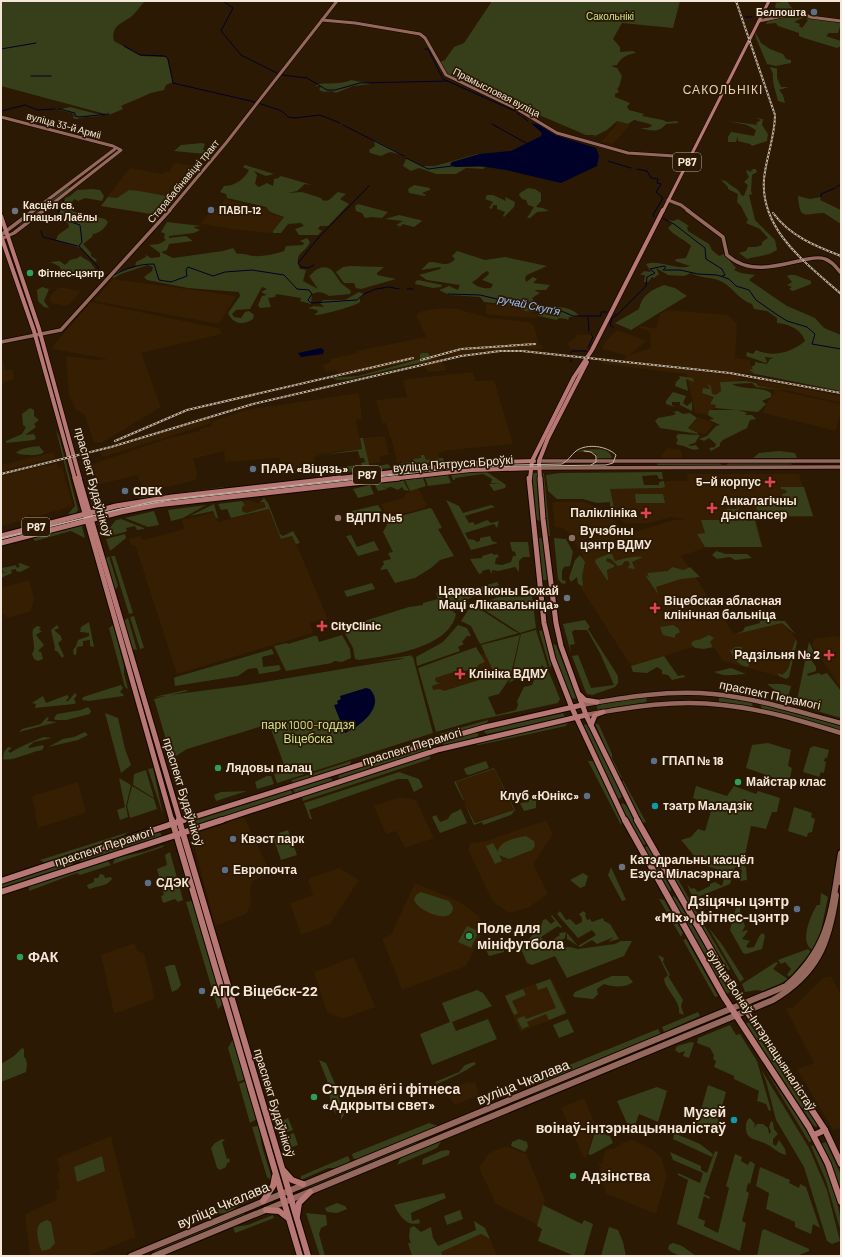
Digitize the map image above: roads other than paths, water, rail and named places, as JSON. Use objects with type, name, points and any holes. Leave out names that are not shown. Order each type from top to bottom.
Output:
[{"type":"main road","name":"Р87","points":[[668,200],[769,1]]},
{"type":"main road","name":"вуліца Воінаў-Інтэрнацыяналістаў","points":[[668,200],[586,362],[529,469],[544,623],[550,647],[568,699],[618,808],[666,896],[731,1008],[814,1135],[828,1164],[841,1202]]},
{"type":"main road","name":"праспект Будаўнікоў","points":[[1,216],[41,334],[70,441],[90,529],[172,824],[274,1172],[281,1193],[288,1201]]},
{"type":"main road","name":"праспект Будаўнікоў","points":[[1,236],[35,335],[65,446],[86,511]]},
{"type":"main road","points":[[13,269],[18,268]]},
{"type":"main road","points":[[50,391],[57,392]]},
{"type":"main road","points":[[52,396],[57,392]]},
{"type":"main road","name":"вуліца Воінаў-Інтэрнацыяналістаў","points":[[562,407],[539,461],[539,468],[543,520],[559,639],[582,705],[628,804],[676,892],[742,1004],[825,1130],[841,1164]]},
{"type":"main road","points":[[64,440],[70,441]]},
{"type":"main road","points":[[65,446],[70,441]]},
{"type":"main road","name":"вуліца Пятруся Броўкі","points":[[2,536],[70,518],[86,511],[97,511],[141,501],[472,463],[539,461]]},
{"type":"main road","name":"вуліца Пятруся Броўкі","points":[[2,542],[141,508],[471,470],[539,468]]},
{"type":"main road","points":[[348,477],[345,480],[349,483]]},
{"type":"main road","points":[[339,478],[344,481],[340,484]]},
{"type":"main road","points":[[275,485],[272,488],[276,492]]},
{"type":"main road","points":[[237,489],[241,492],[237,496]]},
{"type":"main road","points":[[202,493],[198,497],[202,500]]},
{"type":"main road","points":[[72,524],[82,524],[90,529],[100,518]]},
{"type":"main road","points":[[534,520],[539,522],[543,520]]},
{"type":"main road","points":[[534,527],[538,524],[544,527]]},
{"type":"main road","name":"праспект Будаўнікоў","points":[[90,529],[181,821],[208,921],[288,1190],[288,1201],[293,1218],[308,1256]]},
{"type":"main road","points":[[548,640],[554,642],[559,639]]},
{"type":"main road","points":[[550,647],[555,643],[561,646]]},
{"type":"main road","points":[[578,693],[585,700],[597,702]]},
{"type":"main road","points":[[558,711],[566,706],[568,699]]},
{"type":"main road","name":"праспект Перамогі","points":[[1,881],[181,821],[474,730],[582,705]]},
{"type":"main road","points":[[591,725],[595,715],[603,712]]},
{"type":"main road","name":"праспект Перамогі","points":[[1,892],[430,752],[478,739],[586,714]]},
{"type":"main road","points":[[564,720],[572,722],[580,727]]},
{"type":"main road","points":[[485,728],[483,733],[488,737]]},
{"type":"main road","points":[[474,730],[480,734],[478,739]]},
{"type":"main road","points":[[338,772],[336,778],[341,781]]},
{"type":"main road","points":[[328,775],[333,778],[334,781],[331,784]]},
{"type":"main road","points":[[613,798],[620,800],[624,795]]},
{"type":"main road","points":[[618,808],[621,802],[628,804]]},
{"type":"main road","points":[[178,811],[181,815],[191,818]]},
{"type":"main road","points":[[161,828],[167,821],[170,814]]},
{"type":"main road","points":[[187,843],[189,835],[194,830]]},
{"type":"main road","points":[[164,840],[173,841],[179,846]]},
{"type":"main road","points":[[82,854],[78,858],[78,862],[80,865],[84,865]]},
{"type":"main road","points":[[68,859],[74,860],[76,863],[75,867],[71,870]]},
{"type":"main road","points":[[666,896],[676,892]]},
{"type":"main road","points":[[814,1135],[825,1130]]},
{"type":"main road","points":[[282,1169],[292,1180],[303,1184]]},
{"type":"main road","points":[[263,1201],[274,1186],[274,1172]]},
{"type":"main road","points":[[266,1210],[279,1211],[293,1218],[299,1203],[310,1192]]},
{"type":"main road","name":"праспект Будаўнікоў","points":[[293,1218],[300,1256]]},
{"type":"street","name":"Старабабінавіцкі тракт","points":[[41,334],[61,330],[165,215],[226,143],[337,1]]},
{"type":"street","points":[[759,21],[800,12],[810,17],[841,21]]},
{"type":"street","name":"Прамысловая вуліца","points":[[322,20],[355,23],[420,34],[426,38],[446,75],[518,109],[562,135],[628,153],[683,157],[690,156]]},
{"type":"street","name":"вуліца 33-й Арміі","points":[[1,118],[115,149],[14,226]]},
{"type":"street","name":"вуліца 33-й Арміі","points":[[6,234],[121,151],[120,148],[62,134]]},
{"type":"street","points":[[668,200],[681,205],[723,236],[727,255],[740,264],[760,268],[822,258],[841,273]]},
{"type":"street","points":[[4,225],[14,226]]},
{"type":"street","points":[[1,236],[6,234],[14,226]]},
{"type":"street","points":[[1,342],[41,334]]},
{"type":"street","name":"вуліца Пятруся Броўкі","points":[[539,461],[841,461]]},
{"type":"street","points":[[625,462],[622,464],[625,468]]},
{"type":"street","points":[[718,462],[723,465],[720,468]]},
{"type":"street","points":[[727,462],[725,465],[729,467]]},
{"type":"street","name":"вуліца Пятруся Броўкі","points":[[539,468],[841,467]]},
{"type":"street","points":[[654,694],[651,699],[655,703]]},
{"type":"street","name":"праспект Перамогі","points":[[582,705],[654,694],[711,694],[750,700],[841,723]]},
{"type":"street","points":[[643,695],[648,699],[646,704]]},
{"type":"street","points":[[750,700],[755,705],[750,708]]},
{"type":"street","name":"праспект Перамогі","points":[[586,714],[655,703],[705,703],[750,708],[841,733]]},
{"type":"street","points":[[762,711],[758,706],[763,703]]},
{"type":"street","name":"вуліца Чкалава","points":[[154,1256],[479,1121],[683,1028],[786,986],[804,970],[814,958],[826,935],[841,853]]},
{"type":"street","name":"вуліца Чкалава","points":[[608,1063],[736,1016],[780,996],[790,989],[818,958],[829,936],[841,871]]},
{"type":"street","points":[[694,1024],[692,1029],[698,1031]]},
{"type":"street","points":[[683,1028],[689,1030],[690,1033],[687,1035]]},
{"type":"street","name":"вуліца Чкалава","points":[[131,1256],[288,1190],[476,1114],[600,1067]]},
{"type":"street","points":[[476,1114],[479,1121]]},
{"type":"street","points":[[424,1135],[422,1140],[426,1143]]},
{"type":"street","points":[[414,1139],[419,1142],[417,1147]]},
{"type":"street","points":[[242,1210],[245,1209],[248,1213],[245,1219]]},
{"type":"water","points":[[531,123],[539,125],[555,135],[596,148],[599,156],[597,166],[561,183],[506,170],[480,166],[455,167],[450,164],[452,162],[480,154],[511,151],[541,136],[542,133]]},
{"type":"water","points":[[321,348],[324,350],[323,354],[301,357],[298,353]]},
{"type":"water","points":[[366,688],[370,689],[374,696],[375,702],[373,709],[364,721],[345,733],[334,705],[338,704],[337,701],[341,699],[340,696]]},
{"type":"waterway","points":[[223,1],[233,8],[221,31],[241,55],[277,73]]},
{"type":"waterway","points":[[745,17],[752,17]]},
{"type":"waterway","points":[[1,49],[36,43]]},
{"type":"waterway","points":[[124,46],[140,55],[165,56],[168,59],[173,83],[255,102]]},
{"type":"waterway","points":[[425,49],[428,49],[443,79],[448,81]]},
{"type":"waterway","points":[[282,75],[307,78],[327,90],[335,90],[360,83],[448,81]]},
{"type":"waterway","points":[[31,76],[51,76]]},
{"type":"waterway","points":[[448,81],[515,111]]},
{"type":"waterway","points":[[258,103],[282,111],[288,117],[295,118],[320,115],[340,123]]},
{"type":"waterway","points":[[1,111],[25,105],[38,110],[55,109]]},
{"type":"waterway","points":[[59,109],[75,113],[75,116],[79,117],[109,114]]},
{"type":"waterway","points":[[517,113],[528,121]]},
{"type":"waterway","points":[[492,124],[526,143]]},
{"type":"waterway","points":[[343,125],[404,156]]},
{"type":"waterway","points":[[406,158],[428,169],[452,166]]},
{"type":"waterway","points":[[608,161],[631,168]]},
{"type":"waterway","points":[[637,169],[647,171],[651,178],[658,179],[657,183],[661,184],[656,192],[663,198],[653,215],[654,217]]},
{"type":"waterway","points":[[837,187],[841,184]]},
{"type":"waterway","points":[[314,265],[308,268],[301,267],[298,263],[319,237],[369,186]]},
{"type":"waterway","points":[[821,197],[821,194],[835,188]]},
{"type":"waterway","name":"ручай Скупʼя","points":[[64,200],[58,213],[59,218],[80,225],[82,242],[79,246],[98,267],[99,275],[108,276]]},
{"type":"waterway","points":[[662,218],[674,224],[705,248],[706,259],[722,269],[725,275],[722,276]]},
{"type":"waterway","points":[[41,231],[43,237],[78,246]]},
{"type":"waterway","name":"ручай Скупʼя","points":[[114,275],[133,267],[149,264],[154,264],[159,280],[171,282],[187,276],[186,270],[188,267],[213,276],[225,272],[252,270],[284,275],[297,289],[309,290],[312,294],[308,300],[311,303],[357,300],[364,294],[376,289],[389,287],[399,289]]},
{"type":"waterway","name":"ручай Скупʼя","points":[[615,314],[617,315],[646,286],[647,277],[655,273],[650,269],[664,266],[666,267],[663,270],[680,270],[698,274],[717,275],[729,279],[736,286],[749,290],[756,300],[787,321],[807,327],[815,334],[812,344],[841,349]]},
{"type":"waterway","name":"ручай Скупʼя","points":[[407,289],[413,289]]},
{"type":"waterway","name":"ручай Скупʼя","points":[[448,294],[480,295],[531,307],[564,312],[573,316],[601,316],[601,312],[607,312]]},
{"type":"waterway","points":[[613,327],[610,325],[612,318],[616,316]]},
{"type":"waterway","points":[[588,317],[589,331]]},
{"type":"waterway","points":[[588,348],[593,337],[591,334]]},
{"type":"waterway","points":[[571,353],[572,351],[587,351]]},
{"type":"tram line","points":[[591,446],[608,449],[616,455],[613,463],[606,465],[466,467],[171,500],[126,508],[155,501],[466,466],[562,464],[576,451],[591,446]]},
{"type":"tram line","points":[[584,451],[591,452],[596,456],[596,462],[591,465]]},
{"type":"tram line","points":[[85,518],[126,508]]},
{"type":"tram line","points":[[85,518],[126,508]]},
{"type":"tram line","points":[[1,538],[85,518]]},
{"type":"tram line","points":[[1,539],[85,518]]},
{"type":"railway","points":[[736,1],[775,115],[774,131],[764,179],[765,197],[769,214],[777,230],[788,244],[800,257],[841,294]]},
{"type":"railway","points":[[773,213],[795,234],[813,244],[841,256]]},
{"type":"railway","points":[[421,360],[461,349],[535,344]]},
{"type":"railway","points":[[1,474],[111,447],[253,404],[461,356],[500,351],[522,351],[730,373],[841,393]]},
{"type":"railway","points":[[115,441],[187,410],[413,358]]},
{"type":"place","name":"Белпошта","points":[[814,12]]},
{"type":"place","name":"ПАВП-12","points":[[211,210]]},
{"type":"place","name":"Касцёл св. Ігнацыя Лаёлы","points":[[15,211]]},
{"type":"place","name":"Фітнес-цэнтр","points":[[30,273]]},
{"type":"place","name":"ПАРА «Віцязь»","points":[[253,469]]},
{"type":"place","name":"5--й корпус","points":[[770,482]]},
{"type":"place","name":"CDEK","points":[[125,491]]},
{"type":"place","name":"Анкалагічны дыспансер","points":[[712,508]]},
{"type":"place","name":"Паліклініка","points":[[646,513]]},
{"type":"place","name":"ВДПЛ №5","points":[[338,518]]},
{"type":"place","name":"Вучэбны цэнтр ВДМУ","points":[[572,538]]},
{"type":"place","name":"Царква Іконы Божай Маці «Лікавальніца»","points":[[567,598]]},
{"type":"place","name":"Віцебская абласная клінічная бальніца","points":[[655,608]]},
{"type":"place","name":"CityClinic","points":[[322,626]]},
{"type":"place","name":"Радзільня № 2","points":[[829,655]]},
{"type":"place","name":"Клініка ВДМУ","points":[[460,674]]},
{"type":"place","name":"ГПАП № 18","points":[[654,761]]},
{"type":"place","name":"Лядовы палац","points":[[218,768]]},
{"type":"place","name":"Майстар клас","points":[[738,782]]},
{"type":"place","name":"Клуб «Юнікс»","points":[[587,796]]},
{"type":"place","name":"тэатр Маладзік","points":[[655,806]]},
{"type":"place","name":"Квэст парк","points":[[233,839]]},
{"type":"place","name":"Катэдральны касцёл Езуса Міласэрнага","points":[[622,867]]},
{"type":"place","name":"Европочта","points":[[225,870]]},
{"type":"place","name":"СДЭК","points":[[148,883]]},
{"type":"place","name":"Дзіцячы цэнтр «Mix», фітнес-цэнтр","points":[[797,909]]},
{"type":"place","name":"Поле для мініфутбола","points":[[469,936]]},
{"type":"place","name":"ФАК","points":[[20,957]]},
{"type":"place","name":"АПС Віцебск-22","points":[[202,991]]},
{"type":"place","name":"Студыя ёгі і фітнеса «Адкрыты свет»","points":[[314,1097]]},
{"type":"place","name":"Музей воінаў-інтэрнацыяналістаў","points":[[734,1120]]},
{"type":"place","name":"Адзінства","points":[[573,1176]]},
{"type":"district","name":"САКОЛЬНІКІ","points":[[723,90]]},
{"type":"park label","name":"Сакольнікі","points":[[610,16]]},
{"type":"park label","name":"парк 1000-годдзя Віцебска","points":[[308,732]]}]
